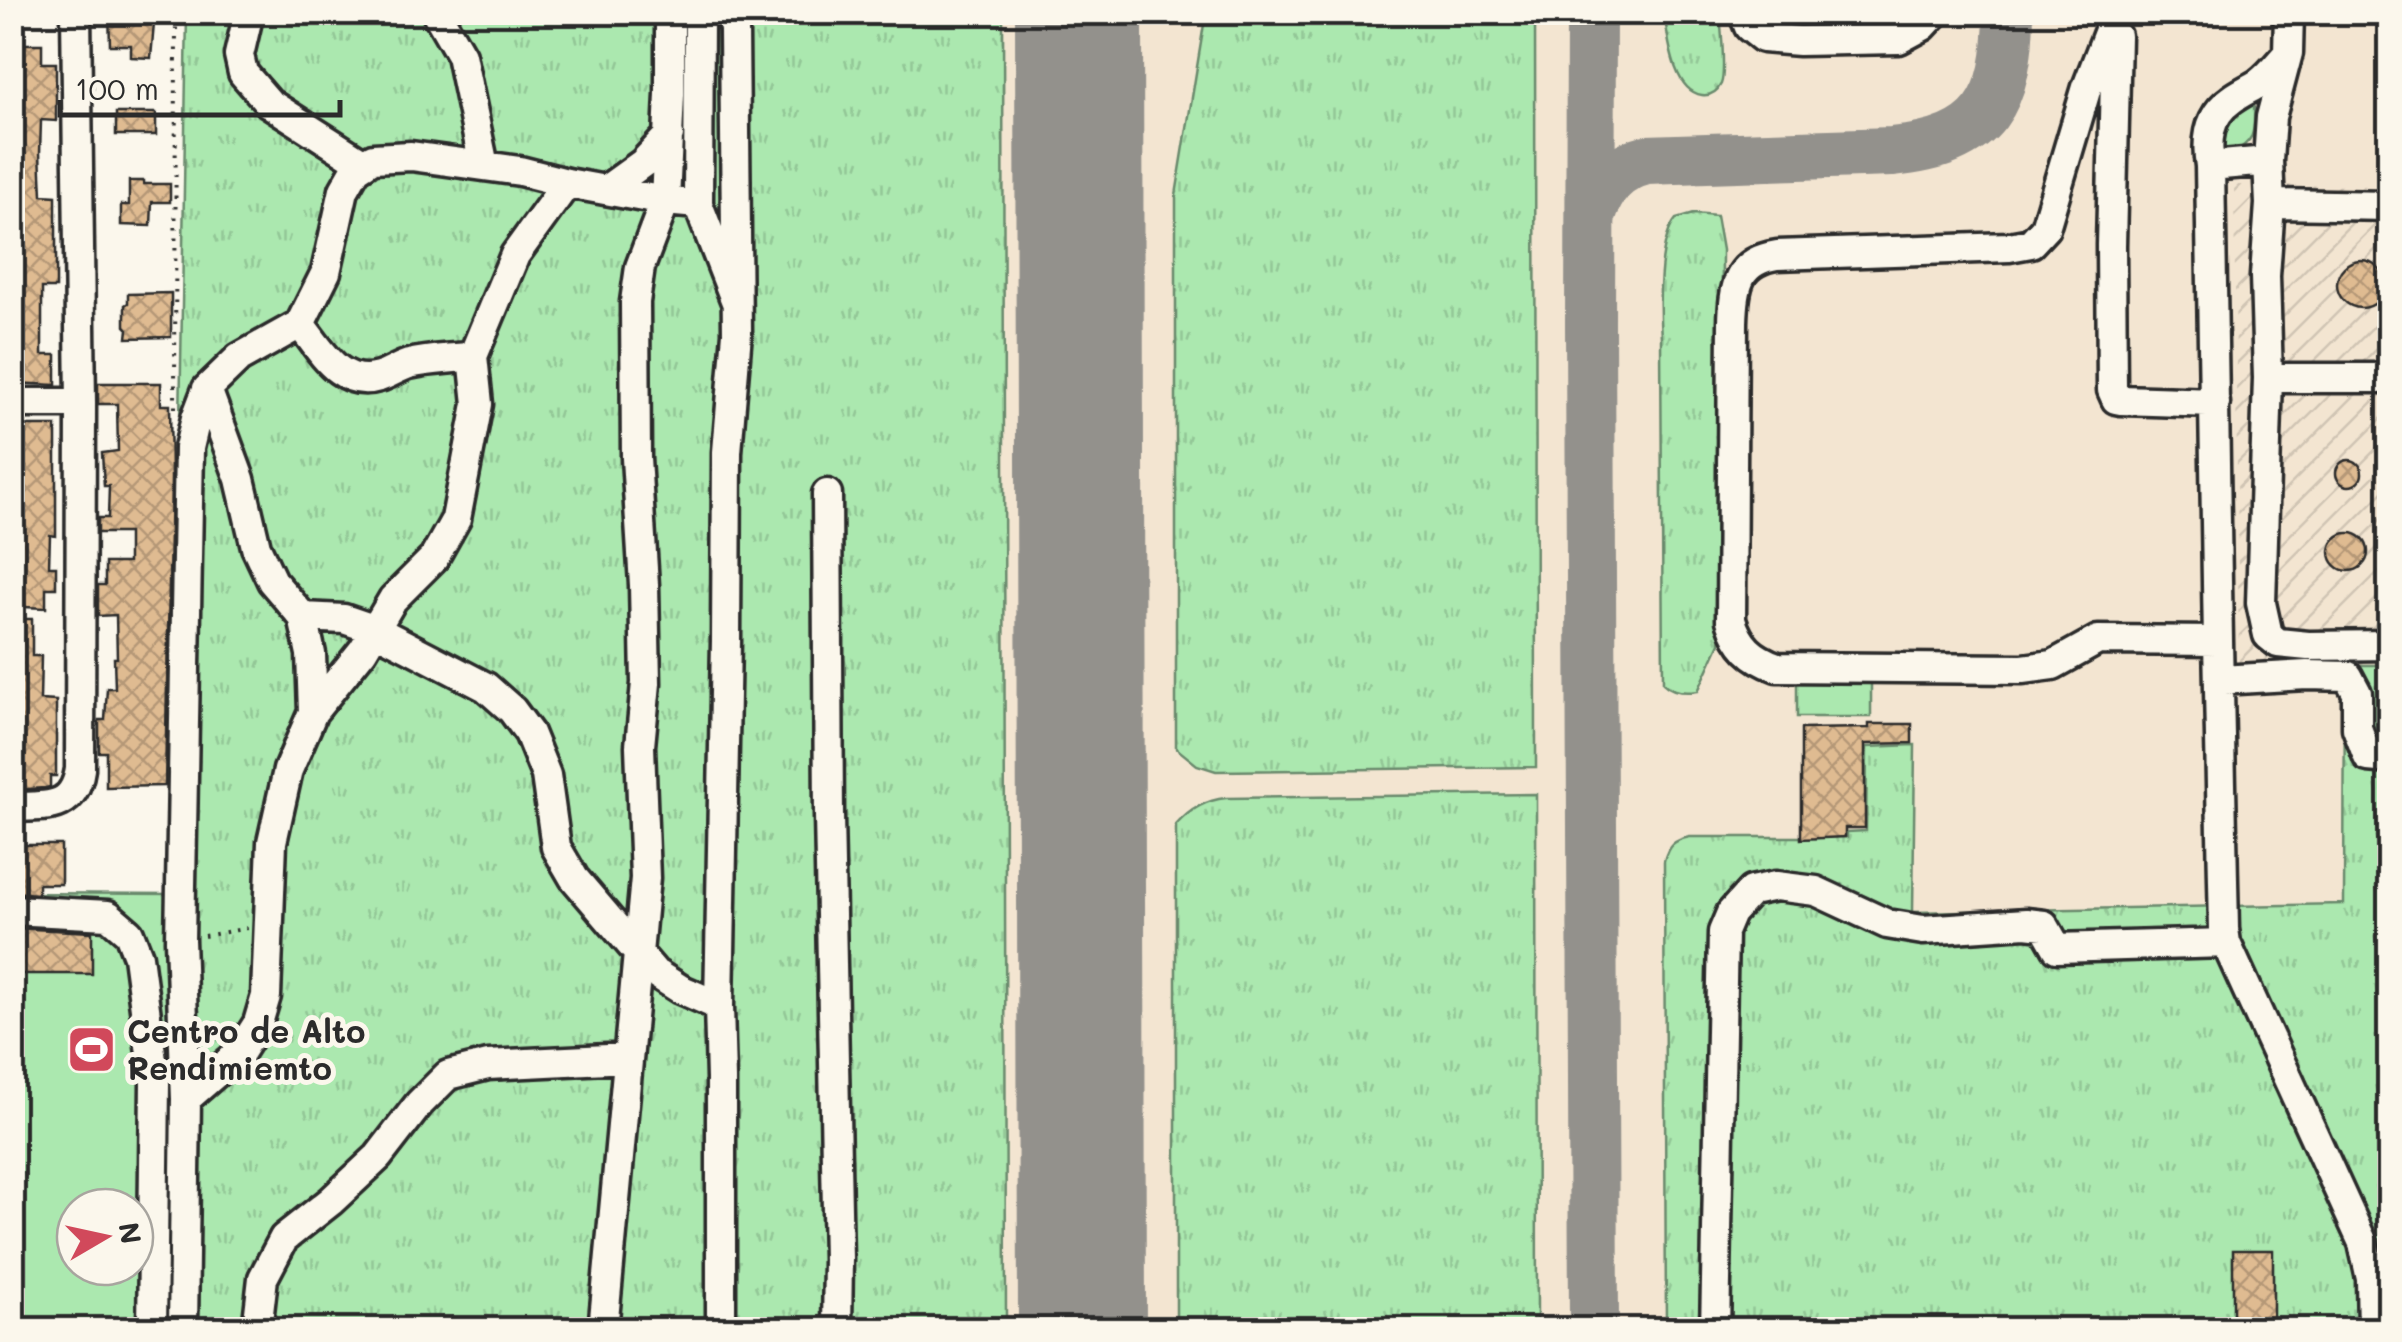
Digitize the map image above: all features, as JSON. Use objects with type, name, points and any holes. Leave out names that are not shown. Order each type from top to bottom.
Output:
[{"type":"street","points":[[248,12],[239,55],[243,72],[269,103],[364,164]]},
{"type":"street","points":[[436,12],[461,56],[484,166]]},
{"type":"street","points":[[603,1330],[645,878],[640,746],[646,683],[634,302],[640,267],[665,200],[670,12]]},
{"type":"street","points":[[699,12],[698,204],[736,302]]},
{"type":"street","points":[[721,1330],[719,1006],[727,452],[736,333],[734,30],[730,12]]},
{"type":"street","points":[[1743,12],[1748,27],[1763,38],[1799,40],[1898,38],[1923,26],[1936,12]]},
{"type":"street","points":[[2116,12],[2110,244],[2112,390],[2116,399],[2121,400],[2216,403]]},
{"type":"street","points":[[2116,12],[2087,88],[2044,228],[2030,243],[2009,248],[1777,255],[1756,261],[1738,282],[1734,299],[1731,620],[1745,649],[1760,661],[1778,667],[2023,669],[2053,664],[2098,640],[2218,640]]},
{"type":"street","points":[[2289,12],[2288,52],[2271,116],[2268,161],[2268,378],[2261,603],[2268,636],[2278,643],[2390,645]]},
{"type":"street","points":[[12,807],[56,804],[68,798],[77,788],[80,768],[81,403],[73,15]]},
{"type":"street","points":[[2288,52],[2266,78],[2220,109],[2212,120],[2207,143],[2216,403],[2224,930],[2226,943],[2363,1243],[2371,1279],[2372,1330]]},
{"type":"street","points":[[607,189],[643,163],[669,135]]},
{"type":"street","points":[[183,1330],[186,1099],[180,940],[189,448],[208,390],[239,358],[300,324],[326,272],[344,190],[356,170],[374,158],[411,156],[520,171],[567,183],[698,204]]},
{"type":"street","points":[[2210,166],[2268,161]]},
{"type":"street","points":[[520,171],[534,229]]},
{"type":"street","points":[[186,1099],[239,1053],[258,1023],[266,996],[272,842],[288,770],[313,712],[376,630],[393,598],[434,558],[456,519],[478,404],[473,356],[515,255],[567,183]]},
{"type":"street","points":[[2270,204],[2390,206]]},
{"type":"street","points":[[300,324],[338,371],[352,379],[382,376],[408,364],[473,356]]},
{"type":"street","points":[[2268,378],[2390,378]]},
{"type":"street","points":[[208,390],[240,478],[256,546],[272,581],[303,617],[311,654],[313,712]]},
{"type":"street","points":[[12,404],[81,403]]},
{"type":"street","points":[[827,494],[837,1330]]},
{"type":"street","points":[[303,617],[344,619],[376,630],[486,687],[512,710],[529,733],[546,775],[556,847],[574,878],[655,972],[680,989],[719,1006]]},
{"type":"street","points":[[2220,680],[2307,674],[2348,676],[2357,693],[2357,728],[2368,757],[2390,759]]},
{"type":"street","points":[[1715,1330],[1723,932],[1731,913],[1750,892],[1776,886],[1816,892],[1887,924],[1923,930],[2026,922],[2044,925],[2057,948],[2226,943]]},
{"type":"street","points":[[12,910],[108,915],[128,932],[138,956],[155,1084],[152,1330]]},
{"type":"street","points":[[257,1330],[263,1278],[284,1238],[331,1202],[378,1158],[419,1104],[448,1075],[488,1066],[627,1058]]},
{"type":"path","points":[[180,940],[268,924]]},
{"type":"shaded area","points":[[187,13],[2389,13],[2389,1329],[172,1330],[172,894]]},
{"type":"shaded area","points":[[2234,185],[2389,186],[2389,664],[2239,666]]},
{"type":"green space","points":[[1206,12],[1535,13],[1536,767],[1216,771],[1197,765],[1176,748],[1176,195]]},
{"type":"green space","points":[[187,13],[1003,13],[1006,1329],[172,1329],[172,894]]},
{"type":"green space","points":[[1664,13],[1720,13],[1722,78],[1713,93],[1702,95],[1684,84],[1673,61]]},
{"type":"green space","points":[[2254,102],[2250,139],[2231,154],[2217,149],[2237,107]]},
{"type":"green space","points":[[1693,214],[1716,216],[1722,250],[1720,643],[1698,691],[1688,692],[1663,683],[1660,294],[1662,259],[1670,230],[1676,219]]},
{"type":"green space","points":[[2345,665],[2389,665],[2389,1329],[1666,1330],[1664,861],[1672,844],[1690,837],[1847,837],[1847,832],[1866,831],[1867,747],[1915,745],[1913,912],[2344,904]]},
{"type":"green space","points":[[1871,677],[1871,717],[1797,717],[1797,678]]},
{"type":"green space","points":[[1536,794],[1537,1329],[1176,1329],[1176,825],[1199,806],[1226,798]]},
{"type":"green space","name":"Centro de Alto Rendimiemto","points":[[13,893],[172,894],[172,1329],[13,1330]]},
{"type":"building","points":[[109,12],[155,12],[151,58],[131,57],[131,45],[110,45]]},
{"type":"building","points":[[12,44],[42,44],[42,63],[56,63],[56,121],[41,120],[40,153],[42,195],[56,196],[56,288],[42,288],[42,355],[56,355],[56,385],[12,383]]},
{"type":"building","points":[[116,113],[156,113],[156,135],[116,135]]},
{"type":"building","points":[[129,181],[170,184],[170,202],[152,202],[151,226],[121,225],[121,205],[129,205]]},
{"type":"building","points":[[2361,260],[2378,267],[2385,284],[2378,301],[2361,308],[2344,301],[2337,284],[2344,267]]},
{"type":"building","points":[[171,293],[171,337],[127,338],[128,294]]},
{"type":"building","points":[[98,383],[161,383],[161,405],[170,405],[165,786],[106,787],[106,752],[99,752],[99,720],[105,720],[107,688],[115,688],[117,658],[116,615],[98,616],[98,585],[105,585],[105,563],[128,563],[128,533],[98,533],[98,518],[108,518],[109,486],[104,486],[102,453],[118,451],[117,404],[98,404]]},
{"type":"building","points":[[12,426],[56,426],[56,536],[50,535],[49,566],[56,566],[56,588],[46,588],[46,608],[24,607],[23,580],[14,580],[12,575]]},
{"type":"building","points":[[2349,460],[2358,464],[2362,473],[2358,482],[2349,486],[2340,482],[2336,473],[2340,464]]},
{"type":"building","points":[[2349,533],[2363,538],[2368,552],[2363,566],[2349,571],[2335,566],[2330,552],[2335,538]]},
{"type":"building","points":[[12,619],[32,619],[32,656],[41,656],[40,700],[56,701],[56,776],[50,776],[50,787],[12,790]]},
{"type":"building","points":[[1869,724],[1912,724],[1912,743],[1865,744],[1865,828],[1845,828],[1845,837],[1801,839],[1801,729],[1869,728]]},
{"type":"building","points":[[12,845],[61,845],[61,884],[38,884],[38,894],[12,892]]},
{"type":"building","points":[[12,928],[92,932],[92,974],[12,974]]},
{"type":"building","points":[[2233,1250],[2273,1250],[2273,1330],[2233,1330]]},
{"type":"waterway","points":[[2379,12],[2390,13]]},
{"type":"taxiway","points":[[1080,294],[1088,144],[1109,12]]},
{"type":"taxiway","points":[[1591,12],[1594,1330]]},
{"type":"taxiway","points":[[1591,216],[1610,180],[1646,160],[1892,152],[1950,139],[1971,127],[1997,93],[2004,71],[2009,12]]},
{"type":"runway","points":[[1079,12],[1082,1330]]},
{"type":"place","name":"Centro de Alto Rendimiemto","points":[[92,1050]]}]
